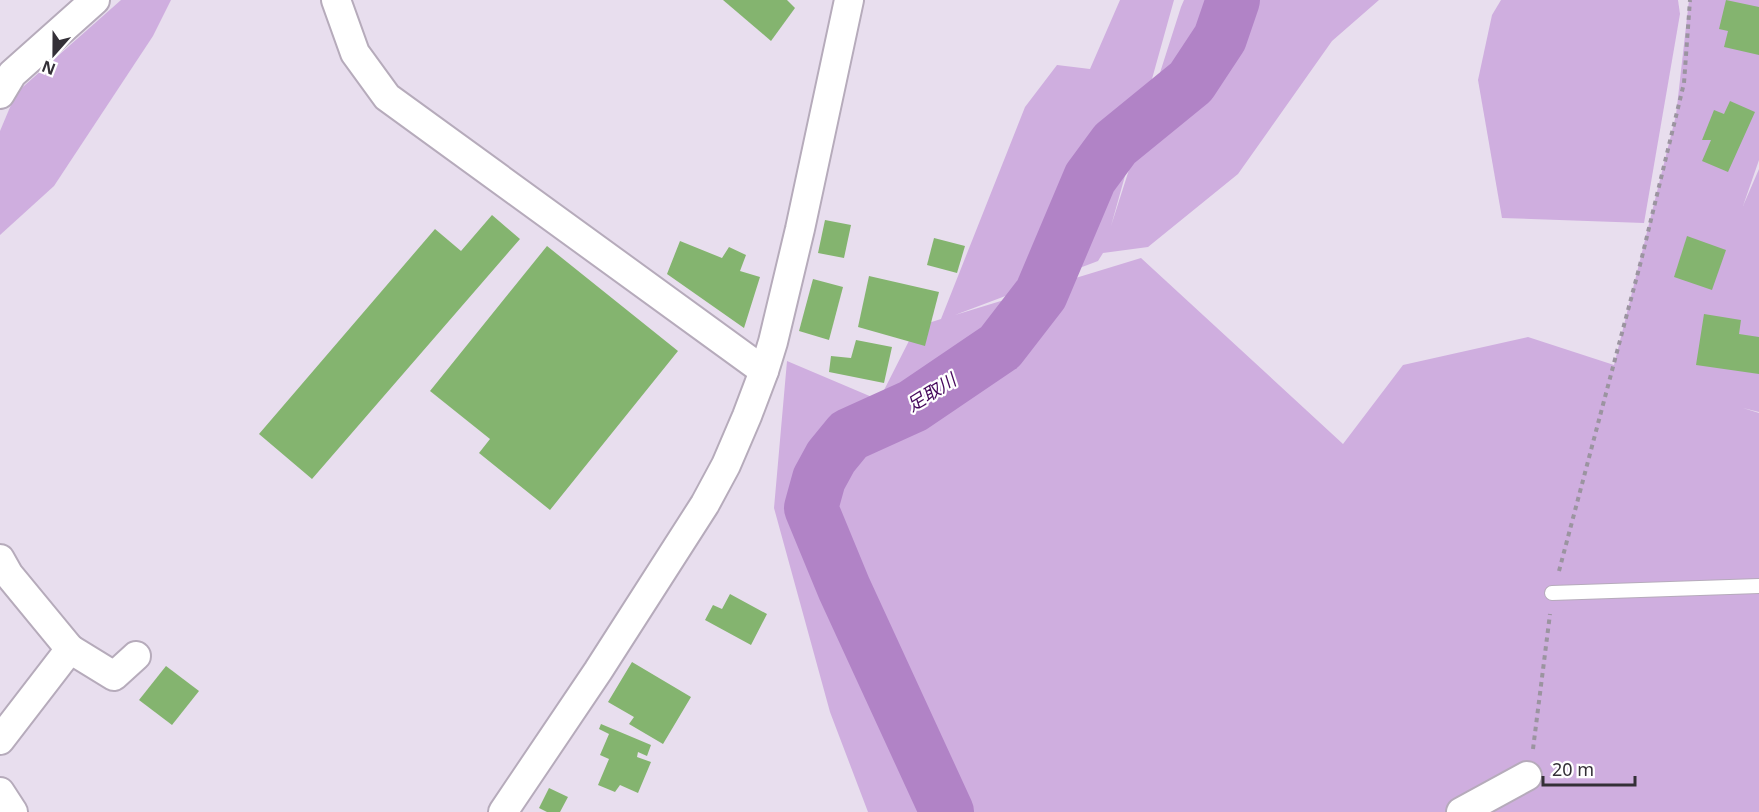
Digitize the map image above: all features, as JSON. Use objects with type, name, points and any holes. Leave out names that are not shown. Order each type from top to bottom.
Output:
[{"type":"street","points":[[0,94],[12,74],[95,0]]},
{"type":"street","points":[[336,0],[355,53],[387,97],[764,371]]},
{"type":"street","points":[[504,812],[705,504],[726,465],[747,416],[764,371],[800,230],[849,0]]},
{"type":"street","points":[[0,559],[9,575],[70,649],[114,676],[136,656]]},
{"type":"street","points":[[0,740],[70,649]]},
{"type":"street","points":[[1461,812],[1527,776]]},
{"type":"street","points":[[0,792],[13,812]]},
{"type":"lane","points":[[1552,593],[1759,586]]},
{"type":"path","points":[[1527,776],[1535,740],[1552,593],[1638,272],[1684,83],[1690,0]]},
{"type":"shaded area","points":[[121,0],[171,0],[153,36],[54,186],[0,235],[0,131],[16,93]]},
{"type":"shaded area","points":[[1120,0],[1174,0],[1111,226],[1184,0],[1379,0],[1332,41],[1238,174],[1148,247],[1103,253],[1098,261],[955,315],[1141,258],[1343,444],[1403,365],[1528,337],[1614,365],[1676,115],[1689,0],[1759,0],[1759,160],[1743,206],[1759,169],[1759,412],[1743,408],[1759,413],[1759,812],[868,812],[830,712],[774,508],[787,361],[879,400],[916,327],[941,319],[1025,107],[1057,65],[1090,69]]},
{"type":"shaded area","points":[[1501,0],[1678,0],[1680,14],[1644,223],[1502,218],[1478,80],[1492,15]]},
{"type":"building","points":[[723,0],[787,0],[795,8],[771,41]]},
{"type":"building","points":[[1726,0],[1759,7],[1759,55],[1724,47],[1728,31],[1719,29]]},
{"type":"building","points":[[1730,101],[1755,112],[1728,172],[1702,161],[1711,140],[1702,140],[1714,110],[1724,114]]},
{"type":"building","points":[[492,215],[520,239],[312,479],[259,434],[435,229],[461,251]]},
{"type":"building","points":[[825,220],[851,225],[844,258],[818,253]]},
{"type":"building","points":[[1687,236],[1726,250],[1712,290],[1674,277]]},
{"type":"building","points":[[934,238],[965,246],[957,273],[927,265]]},
{"type":"building","points":[[680,241],[722,258],[729,247],[746,255],[740,271],[760,277],[744,328],[667,274]]},
{"type":"building","points":[[547,246],[678,351],[550,510],[479,453],[490,439],[430,391]]},
{"type":"building","points":[[869,276],[939,292],[925,346],[858,327]]},
{"type":"building","points":[[813,279],[843,287],[829,340],[799,331]]},
{"type":"building","points":[[1704,314],[1741,320],[1739,334],[1759,337],[1759,374],[1696,365]]},
{"type":"building","points":[[856,340],[892,347],[884,383],[829,372],[831,356],[851,358]]},
{"type":"building","points":[[730,594],[767,614],[751,645],[705,620],[713,605],[722,609]]},
{"type":"building","points":[[632,662],[691,697],[663,744],[629,724],[634,717],[608,702]]},
{"type":"building","points":[[166,666],[199,691],[172,725],[139,700]]},
{"type":"building","points":[[601,724],[651,745],[647,756],[638,752],[637,757],[651,762],[638,793],[620,785],[615,792],[598,785],[609,759],[600,755],[609,734],[599,729]]},
{"type":"building","points":[[549,788],[568,797],[560,812],[547,812],[539,808]]},
{"type":"waterway","name":"足取川","points":[[947,812],[844,588],[811,508],[819,479],[831,457],[849,435],[913,406],[1000,347],[1041,294],[1090,178],[1115,144],[1191,82],[1220,38],[1233,0]]}]
